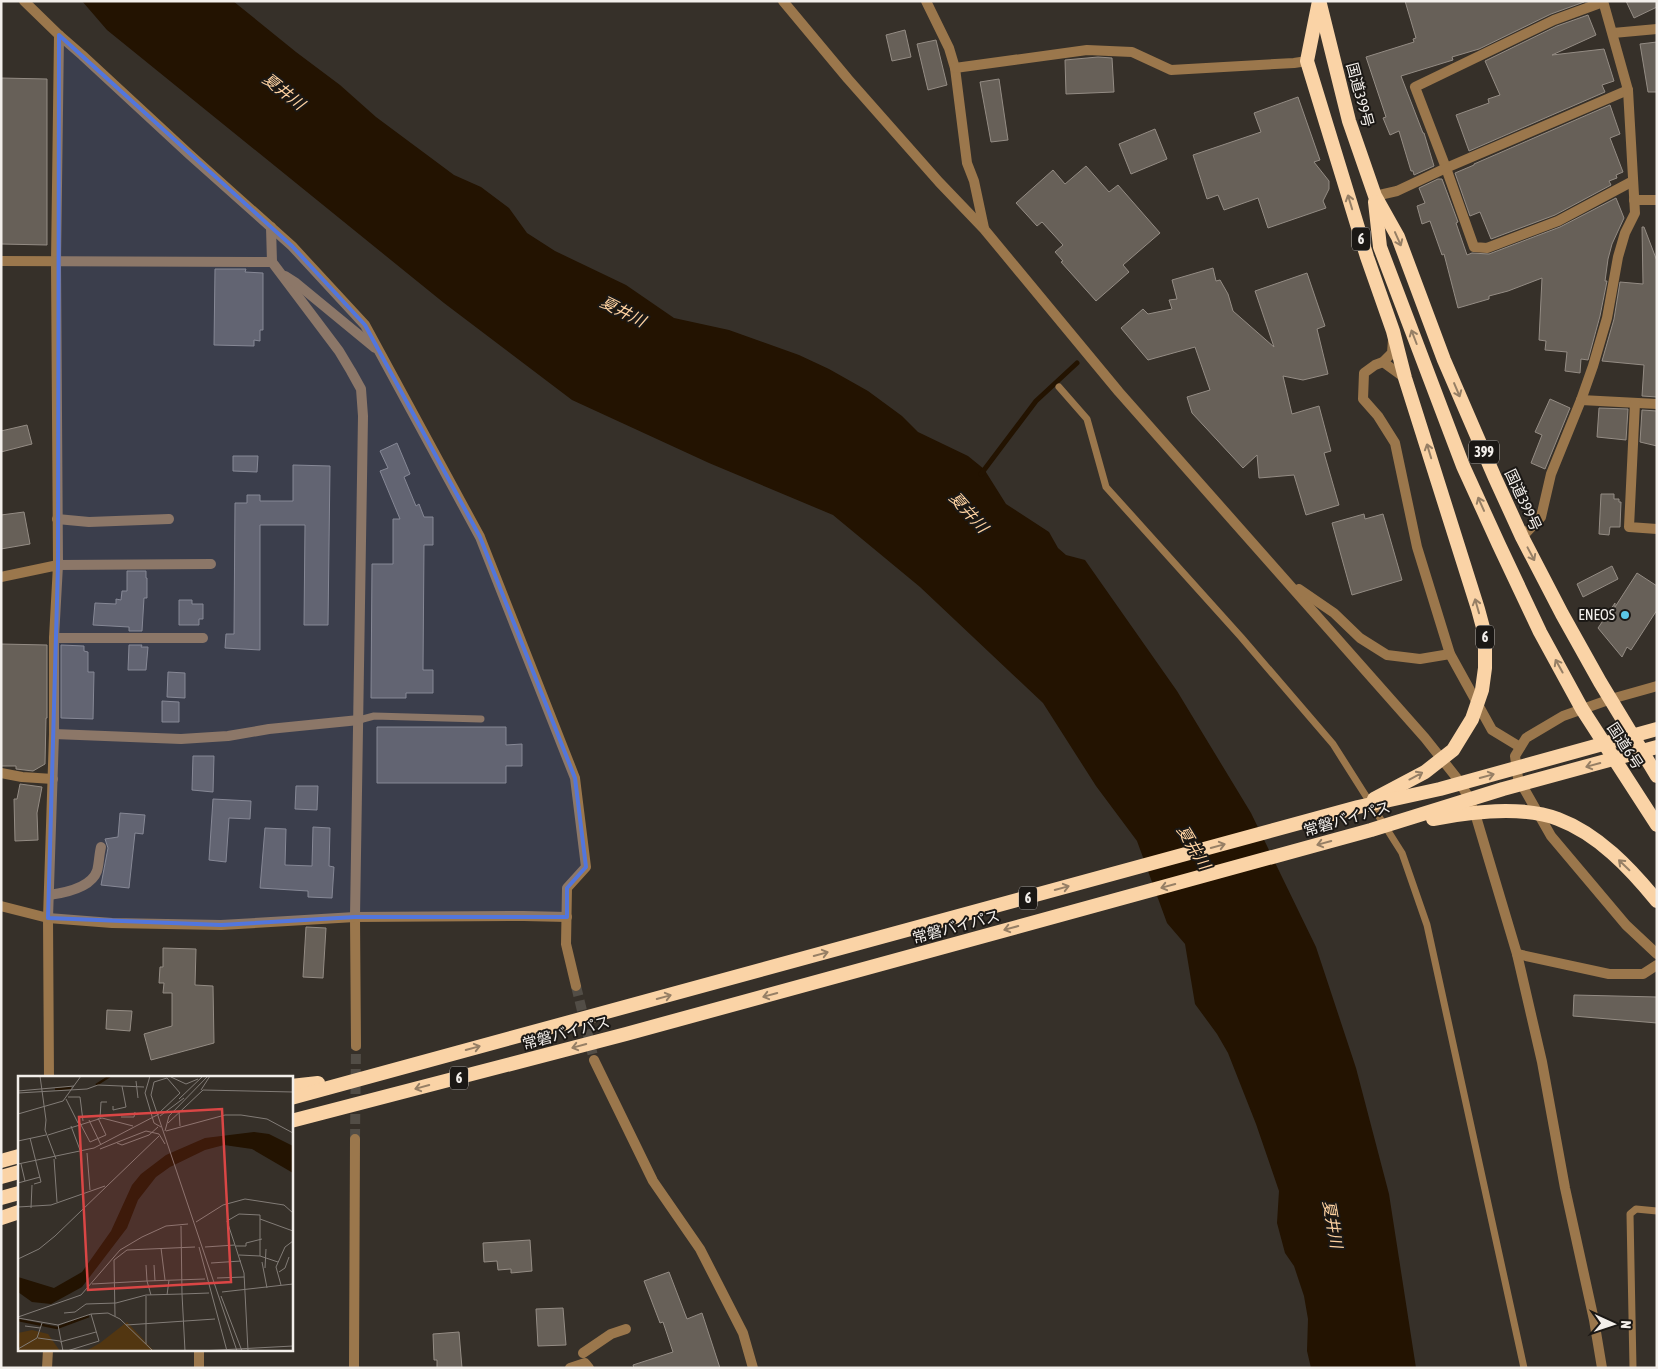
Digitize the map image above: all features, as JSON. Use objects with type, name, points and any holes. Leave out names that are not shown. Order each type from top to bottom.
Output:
[{"type":"highway","name":"6","points":[[1319,1],[1307,61],[1367,257],[1393,331],[1405,378],[1485,635],[1485,668],[1482,690],[1472,719],[1453,750],[1425,772],[1358,807]]},
{"type":"highway","name":"国道399号","points":[[1319,1],[1349,121],[1375,196],[1398,237],[1444,360],[1522,537],[1562,614],[1611,699]]},
{"type":"highway","name":"国道399号","points":[[1375,196],[1380,247],[1464,466],[1540,632],[1582,709]]},
{"type":"highway","name":"国道6号","points":[[1611,699],[1655,773]]},
{"type":"highway","name":"国道6号","points":[[1582,709],[1657,826]]},
{"type":"highway","name":"常磐バイパス","points":[[292,1098],[1358,807],[1440,789],[1657,729]]},
{"type":"highway","name":"常磐バイパス","points":[[292,1121],[626,1034],[1371,830],[1503,789],[1657,747]]},
{"type":"highway","points":[[1371,830],[1453,815],[1497,812],[1530,812],[1556,818],[1578,828],[1616,857],[1657,901]]},
{"type":"highway","points":[[292,1086],[353,1080]]},
{"type":"highway","points":[[1,1161],[18,1156]]},
{"type":"highway","points":[[1,1177],[18,1172]]},
{"type":"highway","points":[[1,1198],[18,1193]]},
{"type":"highway","points":[[1,1218],[18,1212]]},
{"type":"street","points":[[24,1],[189,154],[292,246],[365,325],[480,537],[574,778],[586,867],[567,888],[566,944],[576,986]]},
{"type":"street","points":[[783,1],[927,169],[984,229],[1125,399],[1425,738],[1456,777],[1468,796],[1517,954],[1542,1062],[1565,1188],[1594,1320],[1602,1368]]},
{"type":"street","points":[[926,1],[949,48],[956,68],[967,163],[974,181],[984,229]]},
{"type":"street","points":[[1522,537],[1542,518],[1551,474],[1581,400],[1607,318],[1618,257],[1625,233],[1635,213],[1628,90],[1603,2],[1554,20],[1414,87],[1446,168],[1474,247],[1487,248],[1558,221],[1633,181]]},
{"type":"street","points":[[1613,33],[1657,29]]},
{"type":"street","points":[[49,1076],[48,918],[54,734],[54,638],[58,565],[56,262],[59,35]]},
{"type":"street","points":[[956,68],[1087,50],[1132,52],[1171,70],[1307,61]]},
{"type":"street","points":[[1375,196],[1397,191],[1628,90]]},
{"type":"street","points":[[1634,200],[1657,200]]},
{"type":"street","points":[[271,228],[272,262],[339,351],[361,389],[363,416],[355,917],[356,1046]]},
{"type":"street","points":[[1,261],[272,262]]},
{"type":"street","points":[[280,273],[296,283],[380,352]]},
{"type":"street","points":[[1393,331],[1392,352],[1384,362],[1364,373],[1363,399],[1378,416],[1395,443],[1417,547],[1450,654],[1492,730],[1520,747]]},
{"type":"street","points":[[1384,362],[1405,378]]},
{"type":"street","points":[[1581,400],[1657,404]]},
{"type":"street","points":[[1635,403],[1629,527],[1657,529]]},
{"type":"street","points":[[58,519],[89,522],[169,519]]},
{"type":"street","points":[[1,577],[58,565],[211,564]]},
{"type":"street","points":[[1286,580],[1334,613],[1360,638],[1388,655],[1420,659],[1450,654]]},
{"type":"street","points":[[54,638],[203,638]]},
{"type":"street","points":[[1657,686],[1611,699],[1563,716],[1526,738],[1515,756],[1518,778],[1551,836],[1626,925],[1657,954]]},
{"type":"street","points":[[54,734],[181,739],[228,736],[269,729],[359,720]]},
{"type":"street","points":[[1,773],[22,777],[53,779]]},
{"type":"street","points":[[49,895],[63,893],[83,886],[93,878],[97,872],[100,847]]},
{"type":"street","points":[[1,906],[48,918],[112,923],[221,925],[355,917],[524,916],[567,918]]},
{"type":"street","points":[[1517,954],[1609,974],[1643,974],[1657,965]]},
{"type":"street","points":[[594,1060],[653,1181],[700,1249],[743,1333],[754,1368]]},
{"type":"street","points":[[354,1368],[355,1139]]},
{"type":"street","points":[[583,1353],[611,1334],[626,1329]]},
{"type":"street","points":[[47,1368],[48,1352]]},
{"type":"street","points":[[198,1352],[198,1368]]},
{"type":"street","points":[[570,1368],[585,1363],[589,1368]]},
{"type":"lane","points":[[1059,387],[1087,419],[1106,487],[1241,636],[1333,744],[1402,853],[1427,924],[1524,1368]]},
{"type":"lane","points":[[359,720],[374,716],[481,719]]},
{"type":"lane","points":[[1633,1368],[1630,1214],[1636,1209],[1657,1211]]},
{"type":"highlighted area","points":[[59,35],[292,246],[365,325],[480,537],[575,778],[586,867],[567,888],[567,917],[355,917],[221,925],[48,918],[58,565]]},
{"type":"water","name":"夏井川","points":[[82,1],[233,1],[340,85],[376,117],[454,175],[481,187],[509,208],[527,233],[555,251],[626,285],[674,318],[729,330],[799,355],[868,391],[902,416],[918,432],[968,456],[984,469],[1006,504],[1049,532],[1058,548],[1066,555],[1085,560],[1177,691],[1251,813],[1316,947],[1356,1068],[1389,1194],[1416,1368],[1311,1368],[1307,1351],[1308,1319],[1304,1296],[1294,1266],[1285,1253],[1277,1223],[1279,1191],[1256,1124],[1228,1053],[1195,1004],[1185,944],[1167,923],[1137,841],[1096,786],[1043,703],[920,587],[833,515],[709,463],[572,400],[444,303],[107,30]]},
{"type":"building","points":[[1405,1],[1584,2],[1551,14],[1479,49],[1452,57],[1453,60],[1401,76],[1424,133],[1434,166],[1414,175],[1413,171],[1411,171],[1399,131],[1390,135],[1383,118],[1386,117],[1366,57],[1414,42],[1413,39],[1416,38]]},
{"type":"building","points":[[1626,1],[1657,1],[1657,7],[1634,18]]},
{"type":"building","points":[[1588,15],[1596,35],[1552,55],[1604,49],[1614,81],[1602,85],[1605,92],[1469,151],[1456,115],[1489,103],[1488,99],[1500,95],[1485,61],[1557,26]]},
{"type":"building","points":[[905,30],[911,57],[892,61],[886,35]]},
{"type":"building","points":[[936,40],[947,85],[928,90],[917,44]]},
{"type":"building","points":[[1657,42],[1657,92],[1648,92],[1640,44]]},
{"type":"building","points":[[1098,57],[1112,58],[1114,92],[1066,94],[1065,60]]},
{"type":"building","points":[[1,78],[47,79],[47,245],[1,244]]},
{"type":"building","points":[[999,79],[1008,140],[991,142],[980,82]]},
{"type":"building","points":[[1298,97],[1320,160],[1314,162],[1329,181],[1329,189],[1323,201],[1326,208],[1268,228],[1258,198],[1224,210],[1218,195],[1207,199],[1193,155],[1261,132],[1254,113]]},
{"type":"building","points":[[1610,105],[1620,134],[1610,138],[1623,172],[1616,175],[1617,178],[1609,181],[1611,185],[1555,215],[1491,239],[1480,212],[1470,216],[1455,173]]},
{"type":"building","points":[[1155,129],[1167,159],[1131,174],[1119,144]]},
{"type":"building","points":[[1086,166],[1109,192],[1118,185],[1160,233],[1123,265],[1129,272],[1096,301],[1061,262],[1063,261],[1055,252],[1063,245],[1042,222],[1037,226],[1016,203],[1053,170],[1065,184]]},
{"type":"building","points":[[1442,179],[1458,222],[1456,223],[1467,255],[1472,253],[1489,254],[1560,227],[1616,198],[1624,218],[1612,244],[1600,316],[1588,360],[1581,359],[1580,373],[1565,371],[1567,352],[1545,350],[1546,341],[1539,340],[1542,278],[1489,296],[1489,299],[1458,308],[1444,254],[1442,255],[1430,221],[1422,224],[1417,206],[1425,203],[1419,188]]},
{"type":"building","points":[[1642,227],[1644,227],[1657,261],[1657,397],[1642,396],[1644,365],[1602,361],[1614,319],[1620,282],[1643,284]]},
{"type":"building","points":[[1213,268],[1216,281],[1220,280],[1228,294],[1233,311],[1274,347],[1255,291],[1307,273],[1325,326],[1317,329],[1328,374],[1303,380],[1283,376],[1292,414],[1319,406],[1331,451],[1324,453],[1339,505],[1306,515],[1294,475],[1259,478],[1257,455],[1243,468],[1192,413],[1187,397],[1210,390],[1195,347],[1148,360],[1121,328],[1143,309],[1148,314],[1172,309],[1169,300],[1177,299],[1172,280]]},
{"type":"building","points":[[215,269],[246,269],[245,272],[263,273],[263,330],[260,330],[260,341],[254,340],[254,346],[214,345]]},
{"type":"building","points":[[1550,399],[1570,408],[1545,469],[1531,463],[1542,435],[1535,432]]},
{"type":"building","points":[[1599,408],[1628,409],[1626,440],[1597,437]]},
{"type":"building","points":[[1642,410],[1657,411],[1657,446],[1640,442]]},
{"type":"building","points":[[27,425],[32,444],[1,452],[1,431]]},
{"type":"building","points":[[397,443],[410,474],[404,477],[416,506],[419,504],[424,517],[433,517],[433,545],[424,545],[423,670],[433,670],[433,693],[406,693],[406,698],[371,698],[372,564],[393,564],[393,519],[400,519],[380,471],[388,468],[380,451]]},
{"type":"building","points":[[233,456],[258,456],[257,472],[233,471]]},
{"type":"building","points":[[293,465],[330,466],[328,625],[304,625],[305,525],[260,525],[260,650],[225,648],[226,634],[234,634],[235,503],[247,503],[247,495],[260,495],[260,501],[293,501]]},
{"type":"building","points":[[1601,494],[1614,494],[1614,499],[1619,499],[1619,502],[1621,502],[1620,527],[1610,527],[1609,535],[1599,534]]},
{"type":"building","points":[[24,512],[30,544],[1,549],[1,515]]},
{"type":"building","points":[[1364,514],[1365,519],[1383,514],[1402,580],[1352,595],[1332,523]]},
{"type":"building","points":[[1612,566],[1618,579],[1583,597],[1577,584]]},
{"type":"building","points":[[127,571],[146,571],[147,598],[144,598],[142,631],[129,631],[129,627],[93,625],[95,603],[116,604],[116,599],[121,600],[122,591],[127,591]]},
{"type":"building","points":[[1637,573],[1657,586],[1657,610],[1631,650],[1627,647],[1622,657],[1598,628],[1615,603],[1615,607]]},
{"type":"building","points":[[179,600],[192,600],[192,604],[203,604],[203,619],[199,619],[199,625],[179,625]]},
{"type":"building","points":[[1,644],[47,645],[45,764],[33,771],[16,769],[16,766],[1,766]]},
{"type":"building","points":[[61,645],[84,646],[84,651],[88,652],[88,672],[94,672],[93,719],[61,718]]},
{"type":"building","points":[[129,645],[148,647],[146,670],[128,670]]},
{"type":"building","points":[[168,672],[185,673],[185,698],[167,697]]},
{"type":"building","points":[[162,701],[179,702],[179,722],[162,722]]},
{"type":"building","points":[[377,727],[506,727],[506,745],[522,744],[522,766],[506,766],[506,783],[377,783]]},
{"type":"building","points":[[193,756],[214,756],[213,792],[192,790]]},
{"type":"building","points":[[20,784],[42,787],[37,813],[38,840],[15,841],[14,799],[17,799]]},
{"type":"building","points":[[296,786],[318,786],[317,810],[295,809]]},
{"type":"building","points":[[213,799],[251,801],[250,819],[229,818],[226,862],[209,860]]},
{"type":"building","points":[[120,813],[145,815],[143,834],[135,833],[129,888],[101,885],[108,848],[105,839],[118,837]]},
{"type":"building","points":[[313,827],[330,828],[329,866],[334,867],[332,898],[308,897],[308,891],[260,888],[265,828],[286,829],[285,865],[312,866]]},
{"type":"building","points":[[306,927],[326,928],[323,978],[303,977]]},
{"type":"building","points":[[163,948],[196,949],[195,985],[213,986],[214,1043],[151,1060],[144,1034],[172,1026],[172,993],[163,993],[164,983],[159,983],[160,967],[163,967]]},
{"type":"building","points":[[1574,995],[1657,997],[1657,1023],[1573,1016]]},
{"type":"building","points":[[107,1010],[132,1011],[130,1031],[106,1029]]},
{"type":"building","points":[[530,1240],[532,1271],[511,1273],[511,1269],[498,1270],[497,1261],[484,1262],[483,1243]]},
{"type":"building","points":[[669,1272],[687,1319],[702,1313],[720,1368],[634,1368],[633,1365],[673,1352],[663,1322],[660,1323],[644,1281]]},
{"type":"building","points":[[563,1308],[566,1345],[538,1346],[536,1309]]},
{"type":"building","points":[[459,1332],[462,1368],[437,1368],[437,1360],[434,1360],[433,1334]]},
{"type":"waterway","points":[[981,474],[1036,401],[1077,363]]},
{"type":"tunnel","points":[[576,986],[594,1060]]},
{"type":"tunnel","points":[[355,1139],[356,1046]]},
{"type":"place","name":"ENEOS","points":[[1625,615]]}]
